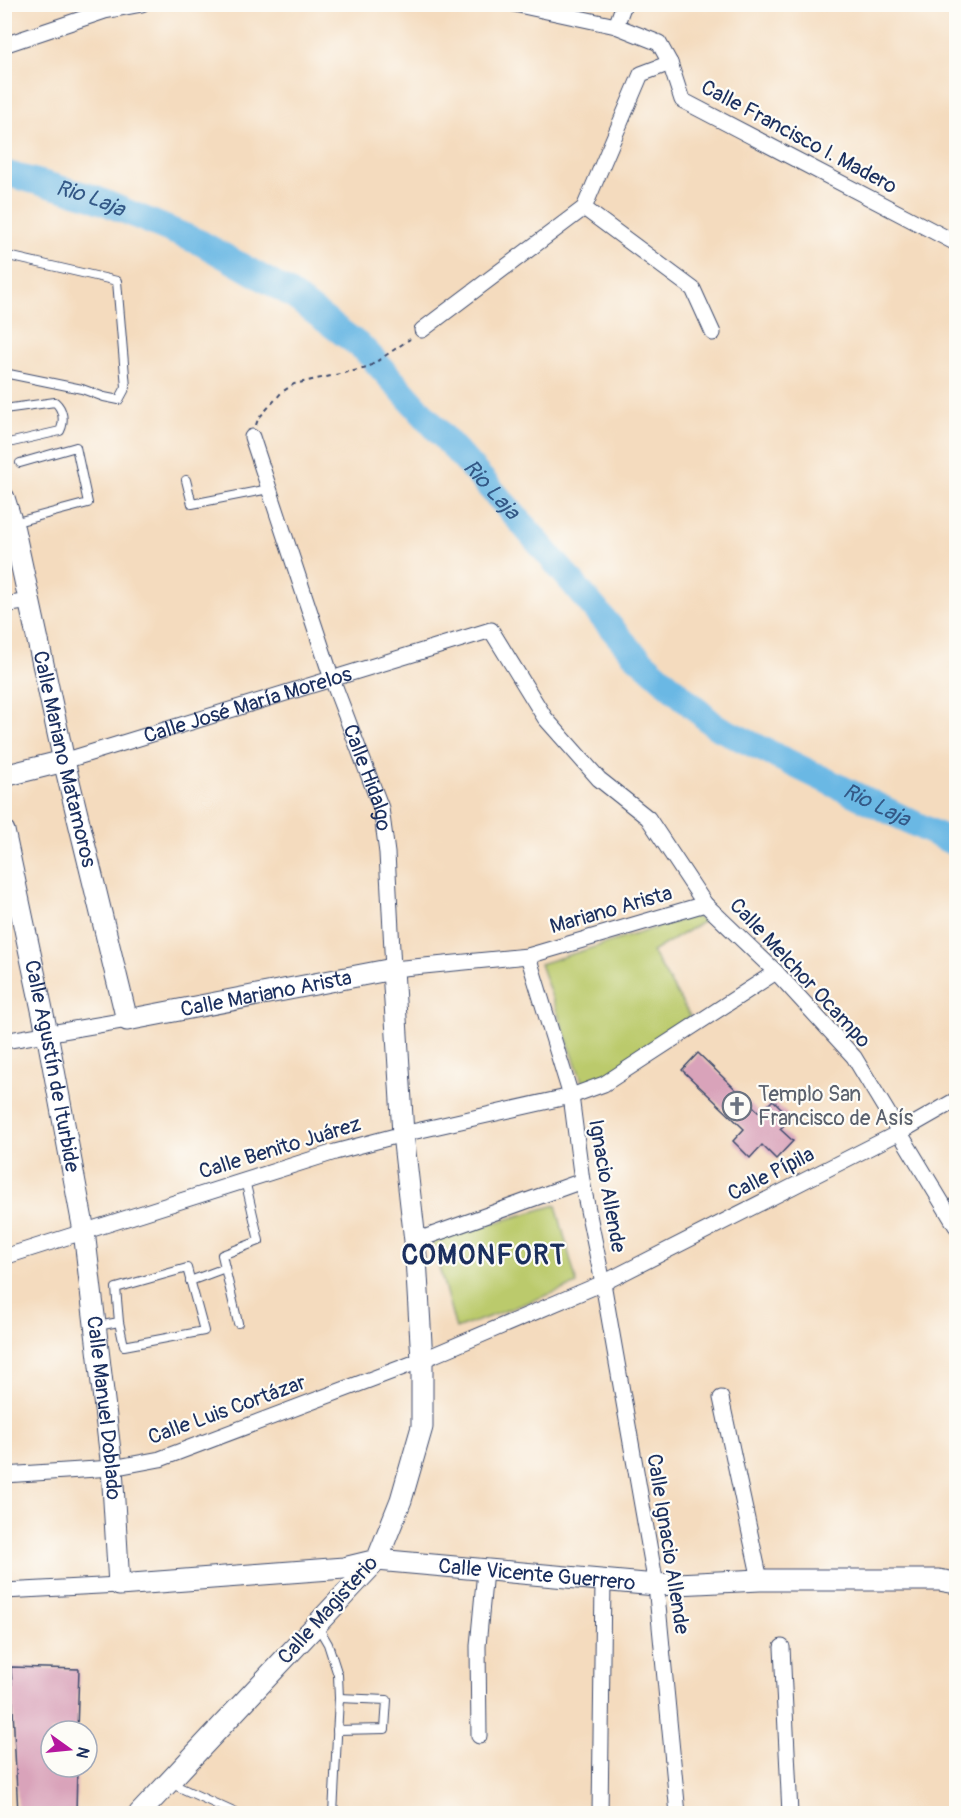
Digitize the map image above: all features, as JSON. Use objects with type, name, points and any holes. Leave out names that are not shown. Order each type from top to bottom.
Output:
[{"type":"street","points":[[4,45],[105,11],[142,4]]},
{"type":"street","name":"Calle Francisco I. Madero","points":[[514,4],[616,26],[659,43],[670,63],[682,100],[957,243]]},
{"type":"street","points":[[616,26],[624,4]]},
{"type":"street","points":[[422,330],[584,208],[641,74],[670,63]]},
{"type":"street","points":[[584,208],[693,289],[713,333]]},
{"type":"street","name":"Calle Hidalgo","points":[[252,437],[332,679],[381,808],[387,853],[403,1134],[415,1241]]},
{"type":"street","name":"Calle Mariano Matamoros","points":[[4,498],[8,524],[30,601],[64,761],[127,1020]]},
{"type":"street","points":[[4,605],[30,601]]},
{"type":"street","name":"Calle José María Morelos","points":[[4,776],[64,761],[491,630]]},
{"type":"street","name":"Calle Melchor Ocampo","points":[[491,630],[544,718],[599,779],[648,818],[705,904],[776,972],[854,1058],[957,1226]]},
{"type":"street","name":"Calle Agustín de Iturbide","points":[[4,831],[47,1033],[84,1231]]},
{"type":"street","name":"Mariano Arista","points":[[528,956],[705,904]]},
{"type":"street","name":"Calle Mariano Arista","points":[[4,1041],[393,969],[528,956]]},
{"type":"street","name":"Ignacio Allende","points":[[528,956],[571,1096],[582,1181],[603,1283]]},
{"type":"street","name":"Calle Benito Juárez","points":[[4,1257],[335,1152],[403,1134],[571,1096],[604,1084],[776,972]]},
{"type":"street","name":"Calle Pípila","points":[[422,1360],[603,1283],[900,1132],[957,1100]]},
{"type":"street","points":[[415,1241],[582,1181]]},
{"type":"street","name":"Calle Manuel Doblado","points":[[84,1231],[112,1468],[119,1585]]},
{"type":"street","name":"Calle Magisterio","points":[[139,1814],[377,1560],[401,1500],[422,1427],[422,1360],[415,1241]]},
{"type":"street","name":"Calle Ignacio Allende","points":[[603,1283],[656,1585],[678,1814]]},
{"type":"street","name":"Calle Luis Cortázar","points":[[4,1475],[112,1468],[160,1459],[422,1360]]},
{"type":"street","points":[[721,1398],[760,1580]]},
{"type":"street","name":"Calle Vicente Guerrero","points":[[119,1585],[344,1568],[377,1560],[656,1585],[760,1580],[939,1580],[957,1582]]},
{"type":"street","points":[[479,1736],[478,1646],[485,1571]]},
{"type":"street","points":[[600,1814],[603,1582]]},
{"type":"street","points":[[4,1591],[119,1585]]},
{"type":"street","points":[[782,1647],[790,1814]]},
{"type":"lane","points":[[4,255],[117,280],[126,387],[119,400],[82,389],[4,373]]},
{"type":"lane","points":[[4,409],[55,402],[60,406],[64,423],[60,431],[4,444]]},
{"type":"lane","points":[[8,524],[88,503],[76,447],[20,464]]},
{"type":"lane","points":[[186,480],[192,504],[269,489]]},
{"type":"lane","points":[[238,1323],[222,1255],[259,1241],[245,1180]]},
{"type":"lane","points":[[187,1268],[204,1331],[124,1346],[119,1322],[116,1288],[187,1268]]},
{"type":"lane","points":[[190,1281],[225,1268]]},
{"type":"lane","points":[[95,1326],[119,1322]]},
{"type":"lane","points":[[316,1624],[328,1644],[338,1675],[339,1698],[333,1814]]},
{"type":"lane","points":[[337,1730],[385,1729],[387,1700],[339,1698]]},
{"type":"lane","points":[[169,1782],[238,1814]]},
{"type":"path","points":[[252,437],[258,419],[282,392],[294,384],[367,368],[422,330]]},
{"type":"green space","points":[[694,916],[704,921],[652,952],[690,1016],[607,1077],[583,1084],[540,964]]},
{"type":"green space","points":[[556,1205],[577,1284],[456,1329],[432,1241]]},
{"type":"building","name":"Templo San Francisco de Asís","points":[[698,1053],[760,1113],[773,1100],[791,1118],[780,1129],[793,1141],[776,1159],[762,1145],[750,1158],[733,1141],[744,1129],[682,1070]]},
{"type":"building","points":[[11,1667],[79,1669],[77,1719],[39,1719],[39,1779],[77,1779],[76,1814],[18,1814]]},
{"type":"waterway","name":"Rio Laja","points":[[4,173],[89,196],[201,243],[289,293],[364,349],[518,519],[632,652],[715,726],[956,844]]},
{"type":"place","name":"Templo San Francisco de Asís","points":[[737,1106]]},
{"type":"district","name":"COMONFORT","points":[[484,1255]]}]
